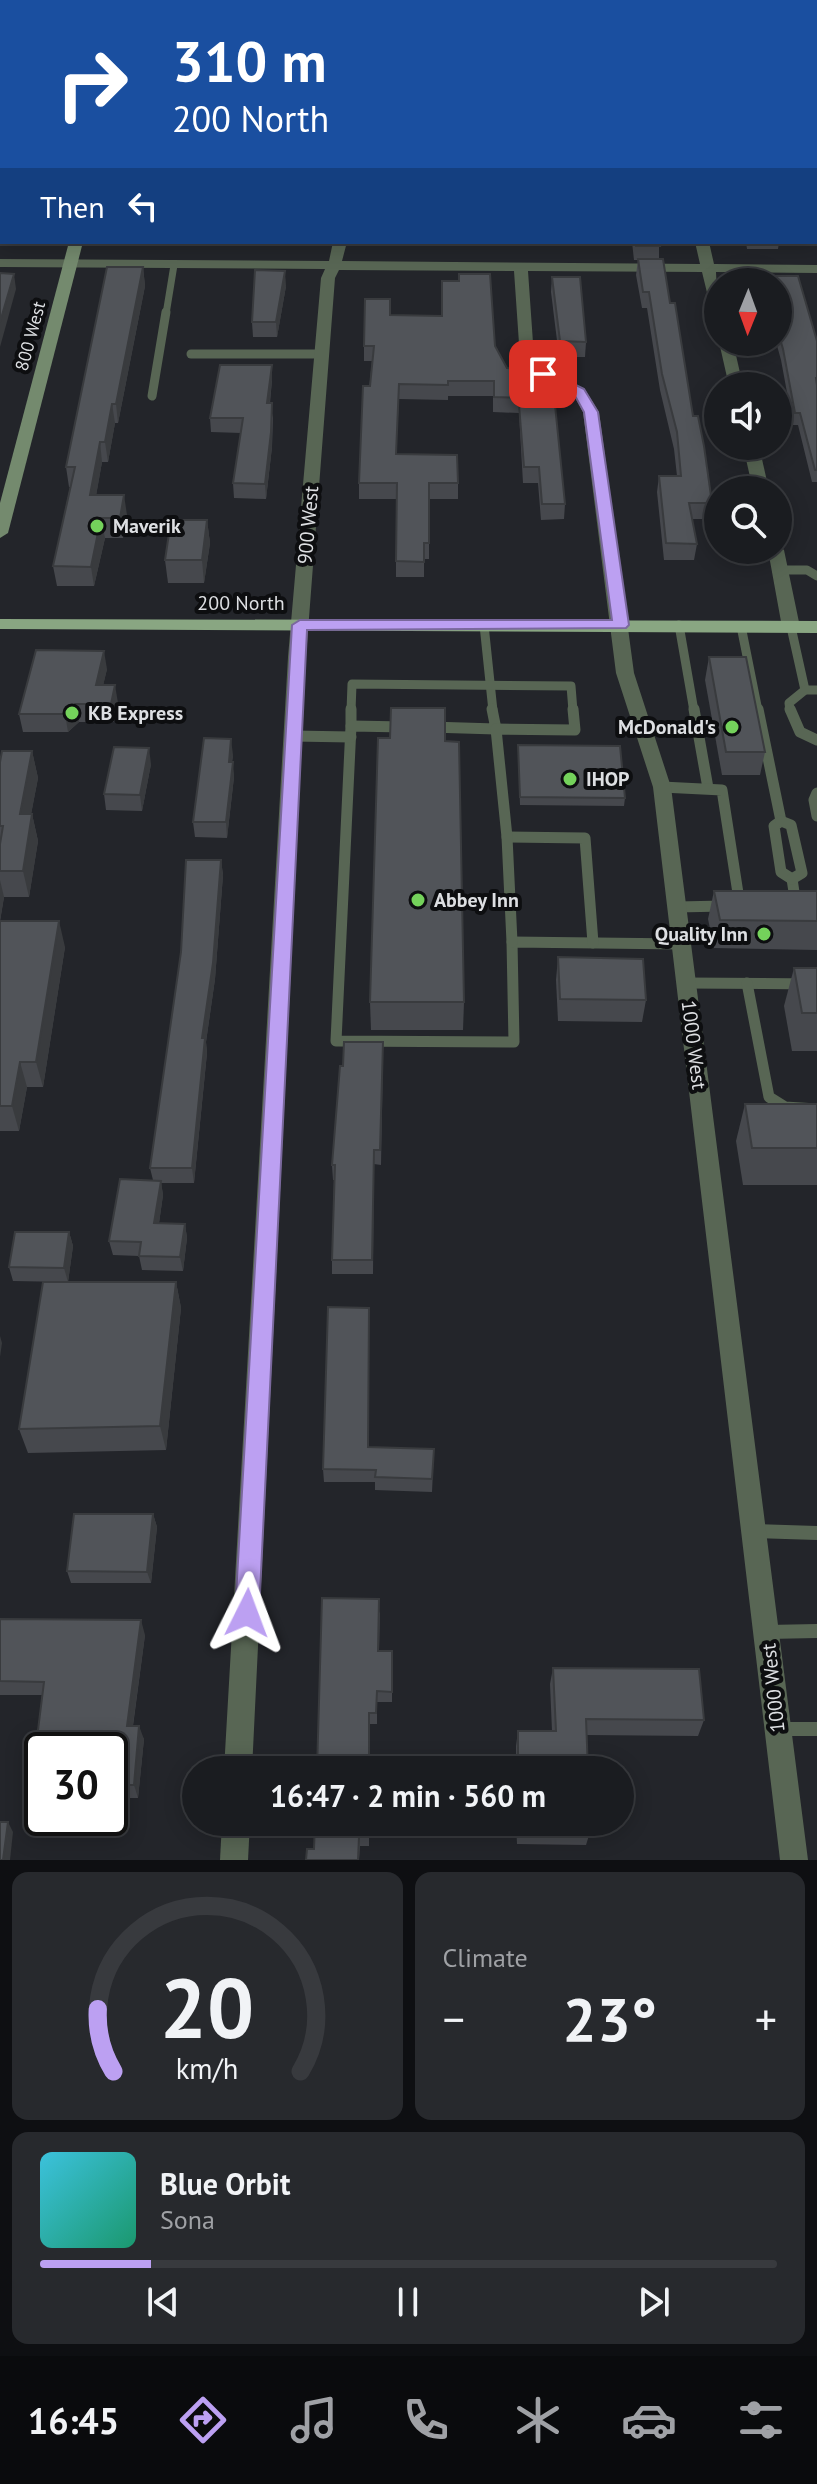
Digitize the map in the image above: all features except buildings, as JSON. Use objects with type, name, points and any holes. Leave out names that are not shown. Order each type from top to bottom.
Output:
[{"type":"main road","name":"200 North","points":[[0,624],[817,627]]},
{"type":"street","name":"800 West","points":[[0,533],[75,244]]},
{"type":"street","name":"900 West","points":[[239,1756],[300,625],[328,278],[340,244]]},
{"type":"street","points":[[0,263],[708,268],[702,244]]},
{"type":"street","name":"1000 West","points":[[521,267],[527,358],[543,374],[579,391],[591,412],[625,673],[662,787],[794,1860]]},
{"type":"street","points":[[792,269],[817,269]]},
{"type":"street","points":[[779,564],[791,627]]},
{"type":"street","points":[[234,1860],[235,1836]]},
{"type":"lane","points":[[152,396],[174,265]]},
{"type":"lane","points":[[191,354],[322,354]]},
{"type":"lane","points":[[780,570],[812,573],[817,562]]},
{"type":"lane","points":[[293,736],[351,732],[496,729],[575,730],[571,686],[488,685],[352,684],[351,732],[336,1041],[514,1042],[507,837],[496,729],[488,685],[484,625]]},
{"type":"lane","points":[[679,625],[708,788]]},
{"type":"lane","points":[[741,626],[781,821]]},
{"type":"lane","points":[[791,627],[805,690]]},
{"type":"lane","points":[[817,690],[805,690],[789,703],[795,729],[817,740]]},
{"type":"lane","points":[[662,787],[722,790],[740,906]]},
{"type":"lane","points":[[817,793],[814,800],[817,816]]},
{"type":"lane","points":[[781,821],[774,826],[781,872],[792,879],[802,906],[782,906]]},
{"type":"lane","points":[[781,821],[791,825],[802,873],[792,879]]},
{"type":"lane","points":[[507,837],[585,838],[593,943]]},
{"type":"lane","points":[[677,907],[754,906]]},
{"type":"lane","points":[[512,942],[682,944]]},
{"type":"lane","points":[[686,983],[817,984]]},
{"type":"lane","points":[[747,983],[769,1097],[776,1105],[791,1110],[817,1109]]},
{"type":"lane","points":[[755,1531],[817,1533]]},
{"type":"lane","points":[[766,1632],[817,1631]]},
{"type":"lane","points":[[777,1729],[817,1729]]},
{"type":"place","name":"Maverik","points":[[97,526]]},
{"type":"place","name":"KB Express","points":[[72,713]]},
{"type":"place","name":"McDonald's","points":[[732,727]]},
{"type":"place","name":"IHOP","points":[[570,779]]},
{"type":"place","name":"Abbey Inn","points":[[418,900]]},
{"type":"place","name":"Quality Inn","points":[[764,934]]},
{"type":"route","points":[[247,1613],[300,625],[621,625],[591,412],[579,391],[543,374]]}]
